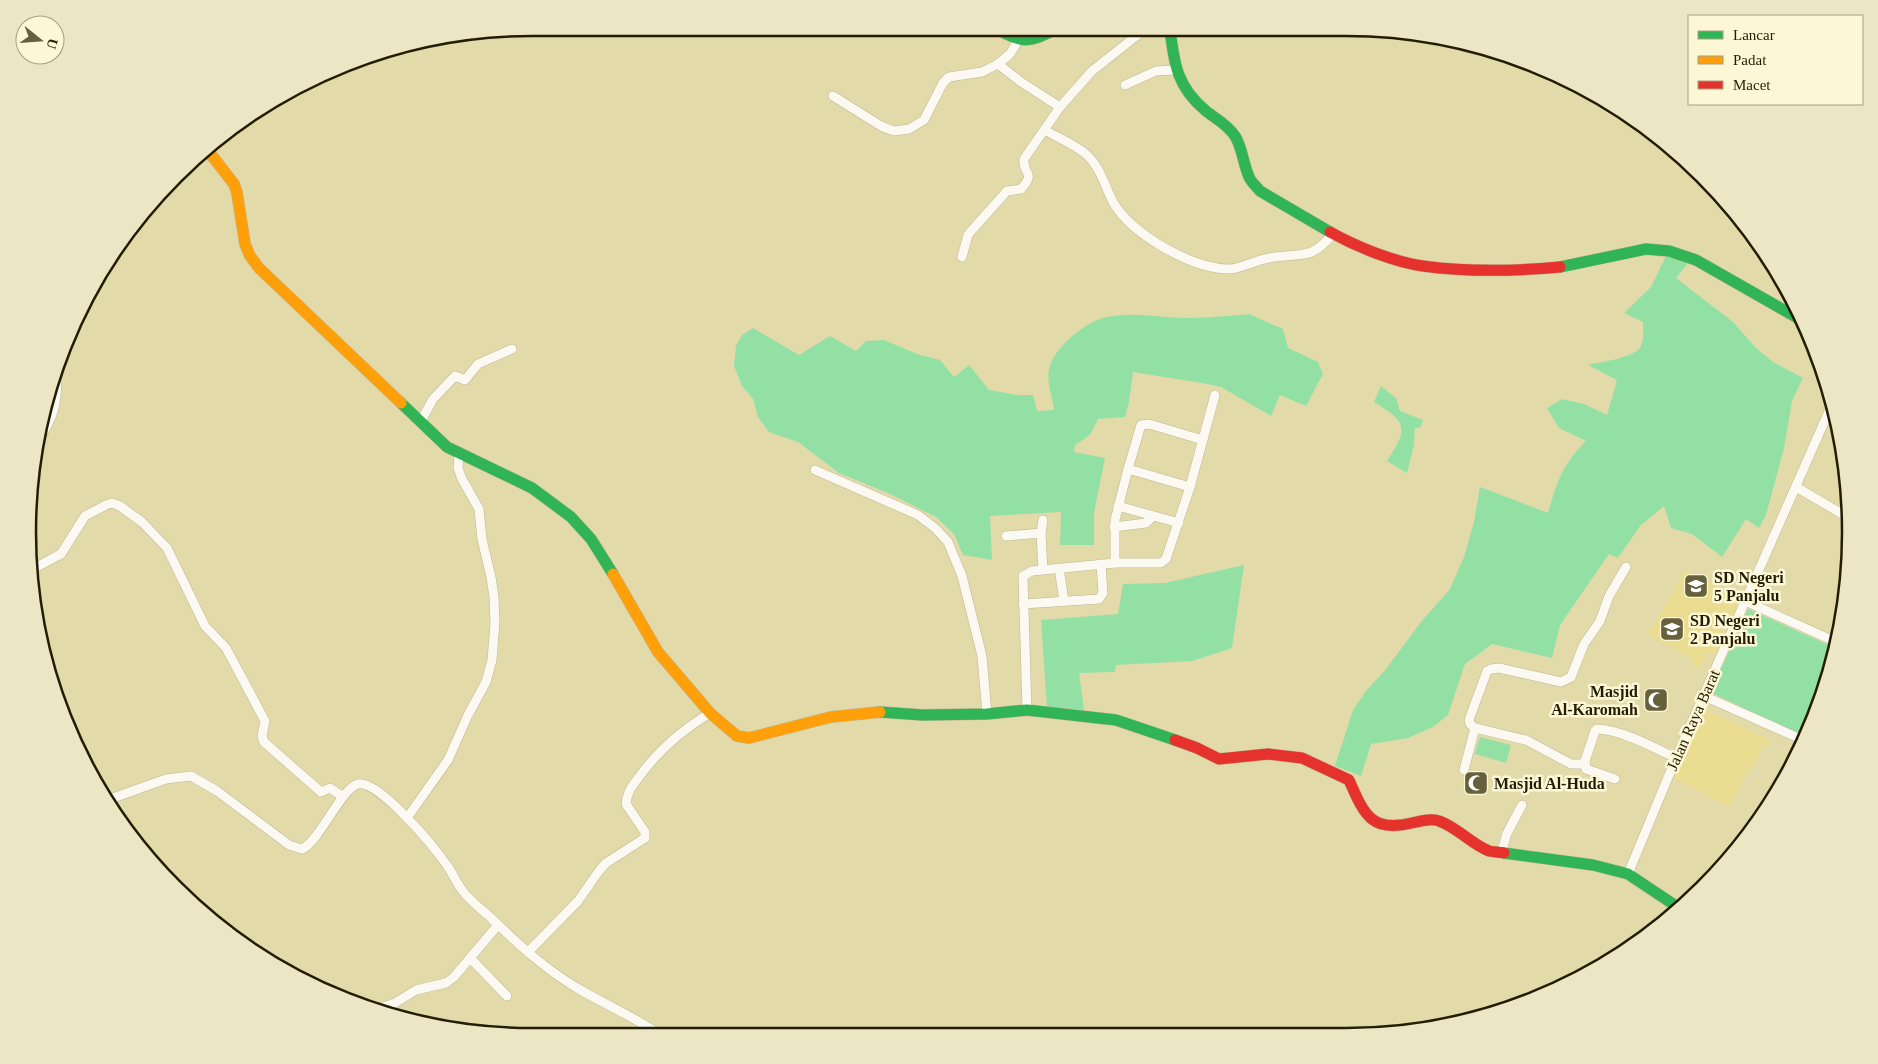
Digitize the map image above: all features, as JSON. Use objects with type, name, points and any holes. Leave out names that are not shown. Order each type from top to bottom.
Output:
[{"type":"street","points":[[1009,36],[1018,41],[1026,42],[1040,36]]},
{"type":"street","points":[[962,257],[968,235],[972,230],[1007,191],[1021,189],[1028,181],[1029,174],[1024,164],[1024,159],[1060,107],[1092,71],[1136,36]]},
{"type":"street","points":[[1171,36],[1175,70],[1186,90],[1197,102],[1233,132],[1244,155],[1246,170],[1251,181],[1260,191],[1330,232],[1384,256],[1408,263],[1447,268],[1503,270],[1549,268],[1586,262],[1630,251],[1657,249],[1696,260],[1792,315]]},
{"type":"street","points":[[833,96],[881,126],[894,131],[909,129],[924,120],[943,83],[949,77],[982,72],[998,64],[1010,54],[1018,41]]},
{"type":"street","points":[[998,64],[1021,82],[1060,107]]},
{"type":"street","points":[[1125,85],[1156,71],[1175,70]]},
{"type":"street","points":[[1045,130],[1087,155],[1099,171],[1114,203],[1133,226],[1180,256],[1217,268],[1231,269],[1269,258],[1308,255],[1319,249],[1330,232]]},
{"type":"street","points":[[211,154],[234,184],[246,244],[250,256],[259,268],[448,447],[532,488],[571,517],[591,538],[606,561],[658,652],[710,713],[737,736],[749,738],[831,717],[882,712],[923,715],[987,714],[1027,710],[1116,720],[1197,748],[1219,759],[1268,754],[1302,758],[1349,780],[1362,810],[1376,822],[1389,827],[1395,827],[1420,821],[1438,820],[1461,833],[1483,850],[1501,854],[1593,865],[1628,874],[1674,904]]},
{"type":"street","points":[[421,421],[432,399],[454,376],[466,380],[478,364],[512,349]]},
{"type":"street","points":[[48,426],[54,413],[56,394]]},
{"type":"street","points":[[1027,710],[1023,576],[1028,572],[1060,568],[1164,561],[1168,556],[1190,487],[1214,395]]},
{"type":"street","name":"Jalan Raya Barat","points":[[1628,874],[1676,758],[1828,416]]},
{"type":"street","points":[[1115,563],[1114,528],[1118,506],[1140,428],[1144,424],[1149,424],[1203,440]]},
{"type":"street","points":[[408,818],[448,760],[468,715],[486,682],[492,660],[495,623],[492,584],[482,539],[480,509],[462,480],[458,468],[459,454]]},
{"type":"street","points":[[1128,469],[1190,487]]},
{"type":"street","points":[[815,470],[918,515],[935,528],[948,542],[962,576],[982,656],[987,714]]},
{"type":"street","points":[[1796,487],[1841,514]]},
{"type":"street","points":[[37,567],[61,554],[88,514],[112,504],[120,506],[129,512],[142,522],[167,548],[205,626],[226,648],[265,722],[262,736],[264,742],[321,792],[330,788],[343,798]]},
{"type":"street","points":[[1118,506],[1179,523]]},
{"type":"street","points":[[1114,528],[1146,523],[1153,516]]},
{"type":"street","points":[[1043,520],[1041,533],[1043,570]]},
{"type":"street","points":[[1006,536],[1041,533]]},
{"type":"street","points":[[1023,604],[1099,599],[1102,597],[1100,564]]},
{"type":"street","points":[[1585,761],[1582,764],[1571,764],[1526,740],[1475,728],[1470,724],[1469,720],[1487,671],[1491,669],[1499,668],[1561,682],[1571,677],[1584,644],[1600,621],[1609,596],[1626,567]]},
{"type":"street","points":[[1060,568],[1064,601]]},
{"type":"street","points":[[1745,601],[1830,639]]},
{"type":"street","points":[[1704,696],[1797,737]]},
{"type":"street","points":[[528,952],[578,901],[598,870],[645,838],[645,832],[626,804],[628,792],[652,759],[669,742],[688,726],[710,713]]},
{"type":"street","points":[[1464,770],[1475,728]]},
{"type":"street","points":[[1615,779],[1586,770],[1585,761],[1595,730],[1600,728],[1649,745],[1676,758]]},
{"type":"street","points":[[114,798],[166,779],[191,776],[217,791],[289,845],[302,849],[309,843],[343,798],[357,784],[366,785],[389,801],[408,818],[447,865],[463,891],[548,970],[583,991],[632,1016],[650,1028]]},
{"type":"street","points":[[1501,854],[1507,833],[1522,805]]},
{"type":"street","points":[[387,1006],[416,990],[446,983],[498,925]]},
{"type":"street","points":[[470,958],[507,996]]},
{"type":"shaded area","points":[[1685,571],[1691,571],[1742,600],[1732,624],[1718,618],[1713,628],[1727,634],[1717,655],[1708,652],[1700,669],[1691,664],[1693,660],[1648,634]]},
{"type":"shaded area","points":[[1703,708],[1770,740],[1766,748],[1763,746],[1751,771],[1748,770],[1729,807],[1672,777]]},
{"type":"green space","points":[[1666,256],[1688,263],[1676,278],[1733,322],[1756,348],[1773,362],[1803,378],[1792,401],[1784,448],[1766,515],[1759,528],[1746,519],[1722,557],[1692,534],[1671,528],[1664,506],[1640,526],[1618,558],[1609,554],[1560,625],[1552,658],[1492,644],[1465,664],[1448,715],[1433,727],[1408,738],[1371,744],[1361,776],[1335,766],[1353,710],[1421,622],[1450,589],[1464,557],[1474,522],[1480,487],[1548,513],[1561,474],[1571,458],[1586,441],[1559,428],[1547,408],[1562,399],[1584,404],[1607,415],[1617,380],[1588,365],[1632,354],[1641,346],[1643,322],[1624,313],[1651,287]]},
{"type":"green space","points":[[1249,314],[1283,329],[1288,348],[1318,362],[1323,374],[1306,406],[1280,395],[1271,416],[1221,387],[1133,372],[1125,417],[1098,419],[1090,435],[1075,445],[1074,452],[1105,458],[1094,513],[1094,545],[1060,545],[1061,512],[990,516],[992,560],[963,555],[954,534],[936,517],[890,494],[839,473],[798,442],[769,432],[758,417],[753,399],[742,386],[734,366],[736,346],[742,335],[753,328],[799,355],[830,336],[856,351],[866,341],[884,340],[917,354],[940,360],[954,377],[969,365],[989,390],[1017,395],[1033,395],[1037,411],[1054,410],[1048,379],[1052,361],[1056,353],[1070,338],[1095,321],[1123,315],[1183,318]]},
{"type":"green space","points":[[1381,386],[1396,398],[1400,411],[1423,420],[1420,428],[1415,427],[1414,445],[1407,473],[1387,461],[1399,441],[1401,427],[1393,415],[1374,402]]},
{"type":"green space","points":[[1244,565],[1232,648],[1192,661],[1116,665],[1115,672],[1079,673],[1084,710],[1047,707],[1041,620],[1118,614],[1123,584],[1165,583]]},
{"type":"green space","points":[[1748,609],[1828,645],[1815,691],[1799,733],[1712,693]]},
{"type":"green space","points":[[1480,737],[1511,745],[1506,763],[1475,754]]},
{"type":"traffic: fast","points":[[1009,36],[1026,40],[1041,36]]},
{"type":"traffic: fast","points":[[1171,36],[1173,53],[1183,84],[1196,102],[1225,125],[1235,136],[1252,182],[1260,191],[1330,232]]},
{"type":"traffic: fast","points":[[1560,267],[1646,249],[1669,251],[1696,260],[1792,315]]},
{"type":"traffic: fast","points":[[401,403],[447,447],[532,488],[571,517],[591,539],[613,574]]},
{"type":"traffic: fast","points":[[880,712],[923,715],[987,714],[1027,710],[1116,720],[1175,740]]},
{"type":"traffic: fast","points":[[1504,853],[1593,865],[1628,874],[1674,904]]},
{"type":"traffic: slow","points":[[211,154],[234,184],[245,244],[250,256],[259,268],[401,403]]},
{"type":"traffic: slow","points":[[613,574],[658,652],[710,713],[737,736],[749,738],[831,717],[880,712]]},
{"type":"traffic: jam","points":[[1330,232],[1376,253],[1423,266],[1492,270],[1560,267]]},
{"type":"traffic: jam","points":[[1175,740],[1219,759],[1268,754],[1302,758],[1349,780],[1365,811],[1378,823],[1398,825],[1436,820],[1452,827],[1482,848],[1504,853]]},
{"type":"place","name":"SD Negeri 5 Panjalu","points":[[1696,586]]},
{"type":"place","name":"SD Negeri 2 Panjalu","points":[[1672,629]]},
{"type":"place","name":"Masjid Al-Karomah","points":[[1656,700]]},
{"type":"place","name":"Masjid Al-Huda","points":[[1476,783]]}]
